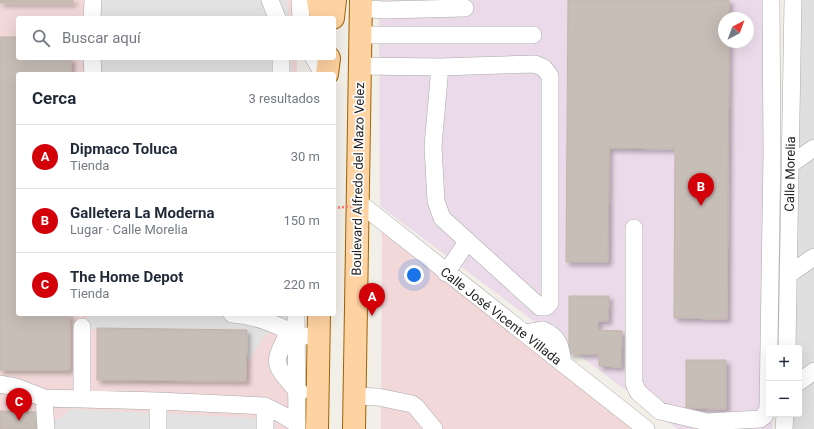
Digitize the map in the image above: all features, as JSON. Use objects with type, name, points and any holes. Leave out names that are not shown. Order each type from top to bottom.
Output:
[{"type":"main road","points":[[318,0],[321,16]]},
{"type":"main road","points":[[333,16],[335,0]]},
{"type":"main road","name":"Boulevard Alfredo del Mazo Velez","points":[[354,429],[360,203],[361,4]]},
{"type":"main road","points":[[327,72],[329,60]]},
{"type":"main road","points":[[304,427],[318,399],[319,316]]},
{"type":"street","points":[[92,16],[93,0]]},
{"type":"street","points":[[270,0],[276,16]]},
{"type":"street","points":[[300,0],[301,16]]},
{"type":"street","points":[[634,228],[634,383],[638,392],[660,411],[707,422],[760,419],[764,416],[768,409],[772,153],[771,0]]},
{"type":"street","name":"Calle Morelia","points":[[787,345],[793,0]]},
{"type":"street","points":[[361,4],[383,10],[465,8]]},
{"type":"street","points":[[360,35],[533,35]]},
{"type":"street","points":[[92,60],[93,72]]},
{"type":"street","points":[[281,60],[281,72]]},
{"type":"street","points":[[315,60],[322,72]]},
{"type":"street","points":[[360,66],[440,67],[535,64],[544,68],[550,76],[550,303],[546,307],[540,307],[467,242],[442,218],[437,208],[432,146],[440,67]]},
{"type":"street","points":[[791,164],[814,148]]},
{"type":"street","name":"Calle José Vicente Villada","points":[[360,203],[446,273],[525,333],[646,429]]},
{"type":"street","points":[[446,273],[467,242]]},
{"type":"street","points":[[788,275],[814,257]]},
{"type":"street","points":[[255,316],[272,319],[292,333],[318,337]]},
{"type":"street","points":[[296,316],[292,333],[297,391],[304,427]]},
{"type":"street","points":[[82,327],[82,399]]},
{"type":"street","points":[[800,381],[814,371]]},
{"type":"street","points":[[0,384],[16,387],[44,398],[265,406],[304,427]]},
{"type":"street","points":[[297,391],[318,399]]},
{"type":"street","points":[[354,396],[378,397],[412,404],[434,429]]},
{"type":"street","points":[[44,398],[46,429]]},
{"type":"street","points":[[158,401],[158,429]]},
{"type":"street","points":[[265,406],[265,429]]},
{"type":"street","points":[[784,429],[785,417]]},
{"type":"path","points":[[336,208],[360,203]]},
{"type":"shaded area","points":[[0,0],[297,0],[297,16],[16,16],[16,60],[297,60],[297,72],[16,72],[16,316],[297,316],[296,429],[0,429]]},
{"type":"shaded area","points":[[89,0],[287,0],[289,16],[89,16]]},
{"type":"shaded area","points":[[379,0],[775,0],[773,345],[766,345],[766,417],[772,417],[772,429],[678,429],[380,206]]},
{"type":"shaded area","points":[[795,0],[814,0],[814,429],[778,429],[778,417],[802,417],[802,345],[781,345]]},
{"type":"shaded area","points":[[89,60],[291,60],[292,72],[89,72]]},
{"type":"shaded area","points":[[382,212],[649,429],[381,429]]},
{"type":"shaded area","points":[[87,316],[288,316],[289,327],[266,334],[247,362],[247,330],[87,329]]},
{"type":"shaded area","points":[[71,409],[276,419],[275,429],[41,429],[41,419],[59,419]]},
{"type":"building","points":[[0,0],[73,0],[73,3],[0,3]]},
{"type":"building","points":[[568,0],[729,0],[729,12],[718,12],[718,48],[729,48],[727,319],[674,318],[675,149],[609,148],[608,262],[566,262]]},
{"type":"building","points":[[0,37],[16,37],[16,60],[71,60],[71,72],[16,72],[16,316],[70,316],[70,370],[0,370]]},
{"type":"building","points":[[569,296],[609,296],[608,321],[598,321],[598,330],[622,331],[621,367],[599,366],[599,354],[569,354]]},
{"type":"building","points":[[97,328],[247,330],[246,381],[97,380]]},
{"type":"building","points":[[686,360],[726,360],[726,409],[686,408]]},
{"type":"building","points":[[0,411],[38,412],[37,429],[0,429]]},
{"type":"place","name":"Galletera La Moderna","points":[[701,206]]},
{"type":"place","name":"Dipmaco Toluca","points":[[372,316]]},
{"type":"place","name":"The Home Depot","points":[[19,421]]}]
